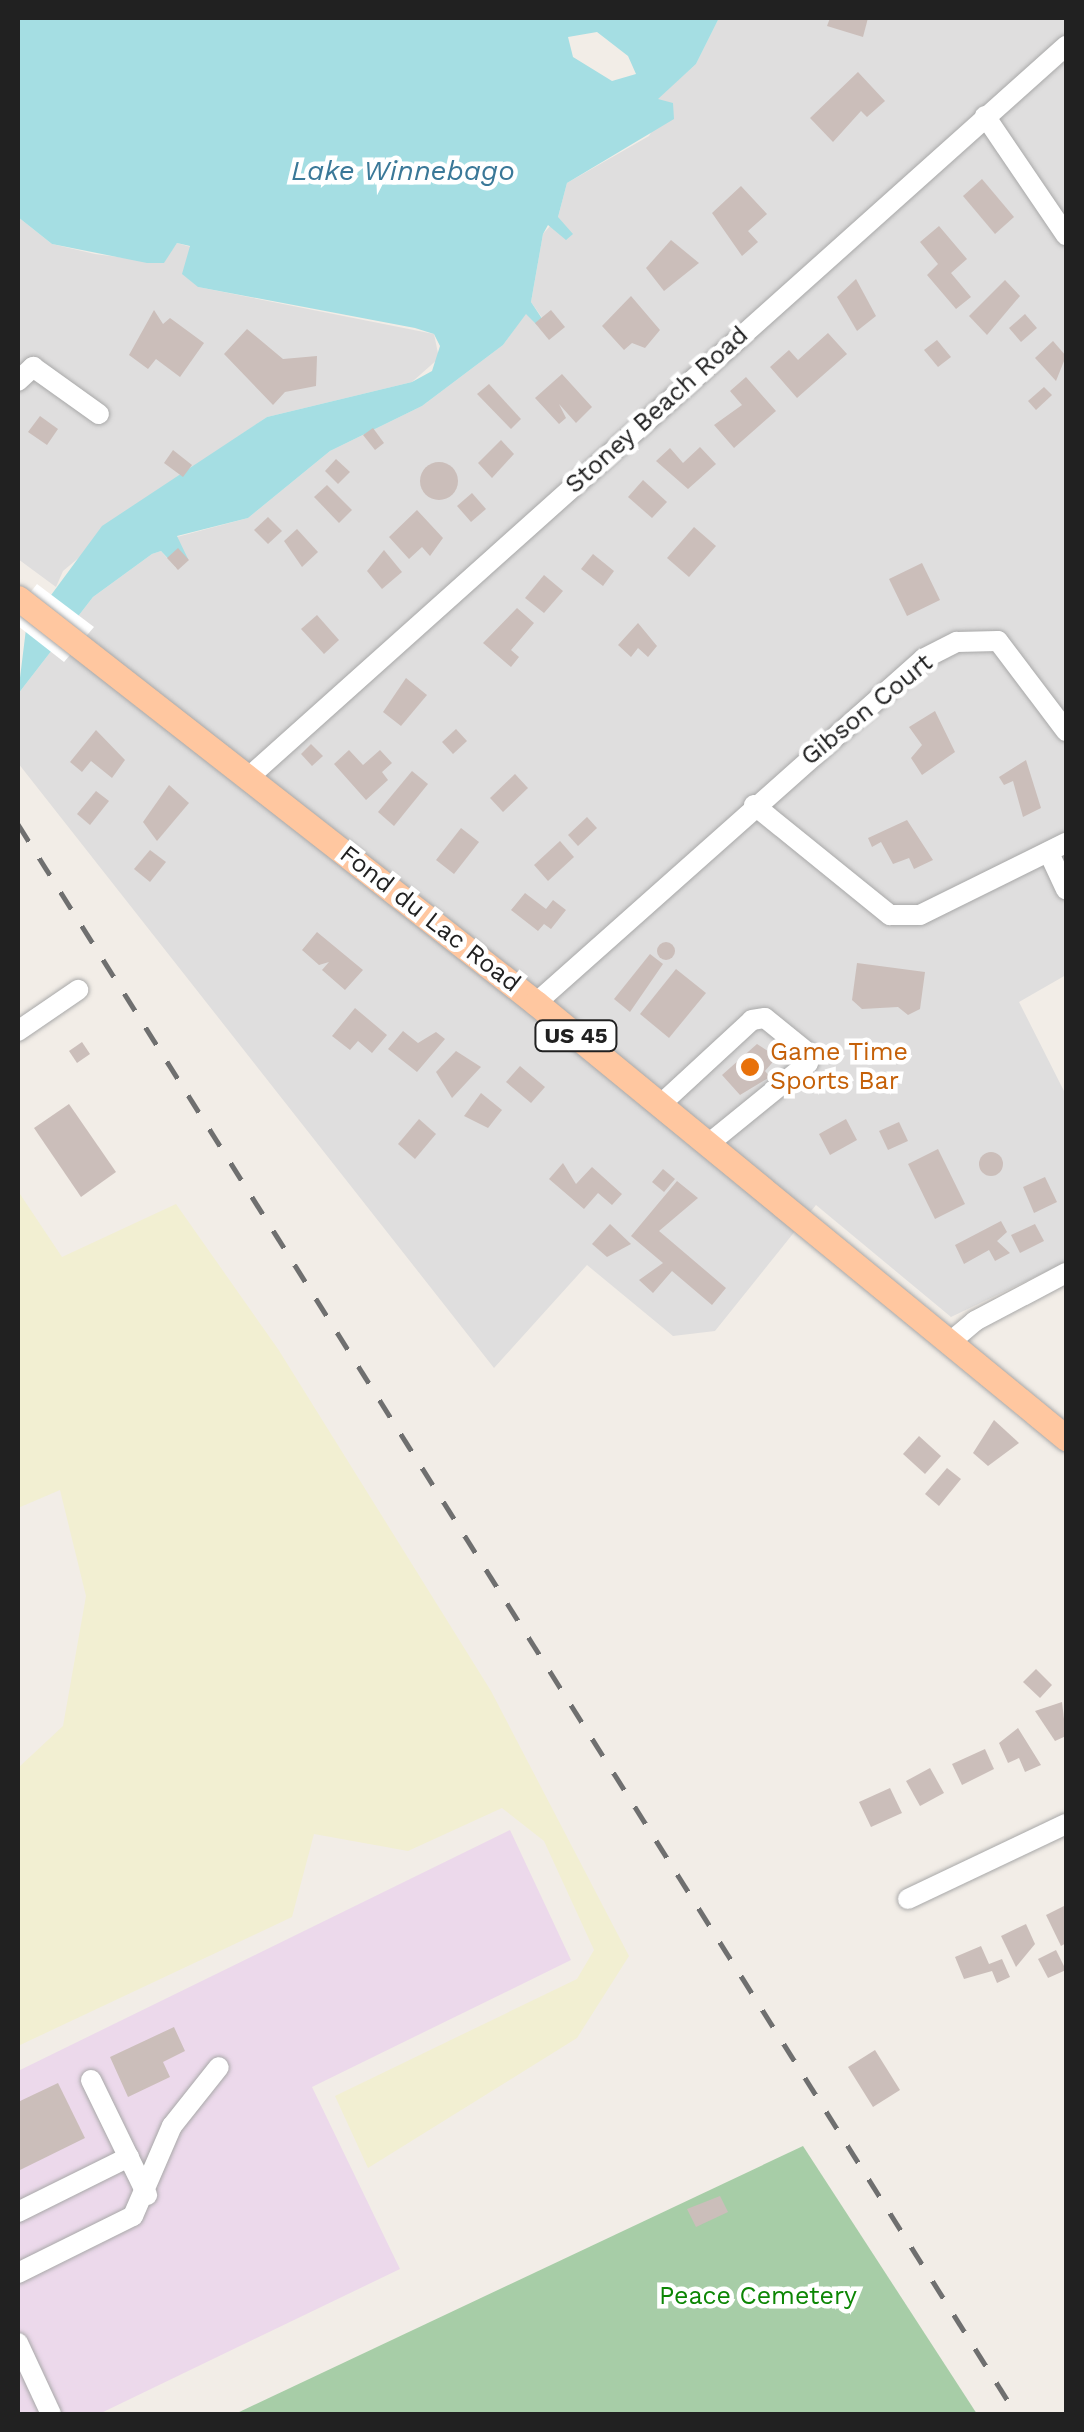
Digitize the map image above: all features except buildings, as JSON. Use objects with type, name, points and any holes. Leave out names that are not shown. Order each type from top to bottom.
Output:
[{"type":"main road","name":"Fond du Lac Road","points":[[20,600],[250,776],[536,1004],[1066,1438]]},
{"type":"street","name":"Stoney Beach Road","points":[[250,776],[1066,46]]},
{"type":"street","points":[[985,116],[1066,235]]},
{"type":"street","points":[[18,381],[34,367],[100,414]]},
{"type":"street","name":"Gibson Court","points":[[536,1004],[754,805],[924,659],[957,642],[998,640],[1066,731]]},
{"type":"street","points":[[754,805],[890,915],[920,915],[1058,848],[1066,889]]},
{"type":"street","points":[[18,1031],[78,990]]},
{"type":"street","points":[[660,1105],[752,1020],[765,1018],[807,1052],[808,1064],[707,1145]]},
{"type":"street","points":[[949,1343],[975,1320],[1066,1274]]},
{"type":"street","points":[[908,1899],[1066,1824]]},
{"type":"street","points":[[18,2273],[134,2216],[147,2196],[172,2126],[219,2068]]},
{"type":"street","points":[[91,2080],[147,2196]]},
{"type":"street","points":[[18,2212],[129,2157]]},
{"type":"street","points":[[18,2343],[51,2414]]},
{"type":"shaded area","points":[[719,18],[1066,18],[1066,975],[1019,1002],[1066,1095],[1066,1262],[951,1317],[816,1205],[715,1331],[673,1336],[587,1265],[494,1368],[18,763],[18,694],[93,597],[152,554],[161,551],[176,568],[177,537],[248,518],[330,451],[422,406],[503,345],[526,313],[543,319],[531,302],[543,234],[558,217],[567,183],[649,136],[666,106],[657,99],[696,64]]},
{"type":"shaded area","points":[[18,217],[52,244],[95,254],[163,263],[177,243],[191,247],[198,287],[434,334],[439,358],[412,382],[267,417],[160,490],[63,571],[56,587],[18,559]]},
{"type":"shaded area","points":[[18,1191],[62,1257],[176,1204],[278,1349],[491,1691],[629,1956],[577,2038],[368,2168],[335,2096],[577,1979],[594,1950],[544,1841],[502,1808],[408,1851],[314,1834],[292,1917],[18,2046],[18,1768],[63,1726],[86,1596],[60,1490],[18,1508]]},
{"type":"shaded area","points":[[510,1830],[571,1960],[312,2087],[400,2269],[99,2414],[18,2414],[18,2071]]},
{"type":"green space","name":"Peace Cemetery","points":[[803,2146],[977,2414],[235,2414]]},
{"type":"water","name":"Lake Winnebago","points":[[18,18],[719,18],[696,64],[658,99],[673,103],[674,119],[567,183],[558,217],[573,234],[566,240],[548,225],[531,302],[543,320],[537,325],[526,314],[503,345],[422,406],[330,451],[248,518],[177,536],[188,559],[177,568],[161,551],[152,554],[93,597],[18,694],[26,629],[102,526],[267,417],[412,382],[432,371],[440,346],[434,334],[415,328],[198,287],[182,274],[190,246],[177,243],[164,263],[147,263],[52,244],[18,217]],"holes":[[[597,32],[628,56],[636,74],[612,81],[573,57],[568,37]]]},
{"type":"pier","points":[[37,584],[94,627],[64,662],[18,626],[18,608]]},
{"type":"railway","points":[[18,824],[1016,2414]]},
{"type":"place","name":"Game Time Sports Bar","points":[[750,1067]]}]
